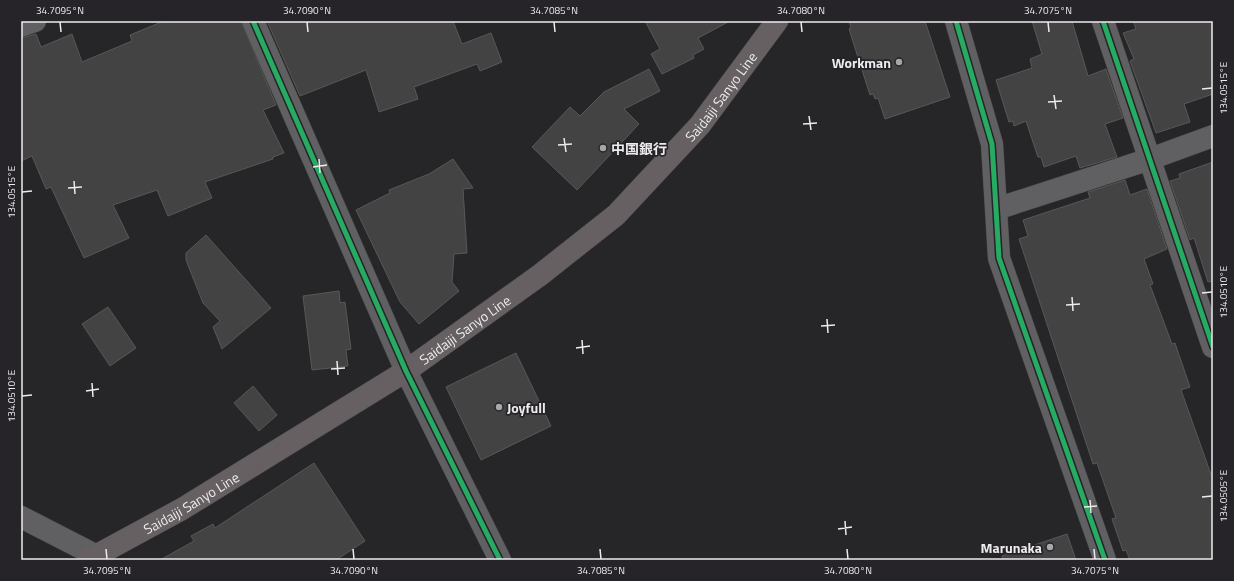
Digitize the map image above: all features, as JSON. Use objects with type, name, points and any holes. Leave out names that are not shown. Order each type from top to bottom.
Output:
[{"type":"main road","name":"Saidaiji Sanyo Line","points":[[92,558],[182,509],[406,371],[540,275],[616,215],[700,125],[777,21]]},
{"type":"street","points":[[21,26],[35,21]]},
{"type":"street","points":[[253,21],[406,371],[500,560]]},
{"type":"street","points":[[956,21],[992,144],[999,258],[1105,560]]},
{"type":"street","points":[[1103,21],[1213,347]]},
{"type":"street","points":[[996,209],[1150,159],[1213,136]]},
{"type":"street","points":[[21,517],[92,558]]},
{"type":"building","points":[[164,21],[241,21],[276,105],[263,110],[284,153],[273,157],[273,159],[205,182],[212,198],[168,216],[157,190],[113,205],[129,238],[84,258],[51,187],[46,189],[32,156],[21,161],[21,38],[36,34],[41,47],[72,34],[82,62],[132,41],[130,35]]},
{"type":"building","points":[[267,21],[453,21],[462,44],[491,33],[502,62],[480,71],[477,64],[414,87],[418,99],[379,112],[366,70],[300,96]]},
{"type":"building","points":[[645,21],[730,21],[698,38],[704,49],[693,55],[694,58],[662,74],[651,54],[660,49]]},
{"type":"building","name":"Workman","points":[[849,21],[925,21],[950,97],[885,119],[878,98],[875,99],[873,94],[870,95],[849,29],[851,28]]},
{"type":"building","points":[[1032,21],[1072,21],[1088,76],[1106,69],[1123,118],[1105,124],[1117,157],[1080,168],[1076,156],[1044,167],[1041,157],[1038,157],[1026,121],[1014,126],[1013,121],[1009,122],[996,80],[1032,68],[1030,59],[1042,54]]},
{"type":"building","points":[[1133,21],[1213,21],[1213,94],[1184,104],[1190,122],[1156,133],[1130,61],[1134,59],[1123,33],[1136,29]]},
{"type":"building","points":[[649,69],[660,91],[624,109],[639,124],[577,190],[532,147],[570,107],[580,116],[604,92]]},
{"type":"building","points":[[453,159],[473,188],[463,189],[467,253],[454,254],[452,282],[459,291],[419,324],[400,302],[356,210],[390,193],[389,190],[429,174]]},
{"type":"building","points":[[1213,162],[1213,281],[1208,282],[1194,238],[1190,240],[1170,181],[1180,178],[1179,174]]},
{"type":"building","points":[[1125,180],[1130,195],[1147,189],[1167,249],[1144,259],[1153,284],[1150,285],[1172,344],[1175,343],[1190,387],[1181,390],[1213,480],[1213,560],[1130,560],[1126,550],[1123,551],[1112,519],[1116,518],[1097,463],[1093,464],[1019,239],[1028,236],[1023,220],[1090,198],[1088,192]]},
{"type":"building","points":[[206,235],[271,308],[222,349],[213,327],[220,321],[203,303],[186,260],[186,253]]},
{"type":"building","points":[[339,291],[340,303],[345,302],[351,349],[346,350],[348,366],[312,370],[303,296]]},
{"type":"building","points":[[108,307],[136,348],[110,366],[82,324]]},
{"type":"building","points":[[516,353],[551,426],[481,460],[446,387]]},
{"type":"building","points":[[253,386],[277,415],[259,431],[234,403]]},
{"type":"building","points":[[314,463],[365,541],[336,560],[160,560],[194,541],[191,536],[213,524],[215,528]]},
{"type":"building","name":"Marunaka","points":[[1067,534],[1076,560],[1003,560],[1002,556]]},
{"type":"cycle path","points":[[253,21],[406,371],[500,560]]},
{"type":"cycle path","points":[[956,21],[992,144],[999,258],[1105,560]]},
{"type":"cycle path","points":[[1103,21],[1213,347]]},
{"type":"place","name":"Workman","points":[[899,62]]},
{"type":"place","name":"中国銀行","points":[[603,148]]},
{"type":"place","name":"Joyfull","points":[[499,407]]},
{"type":"place","name":"Marunaka","points":[[1050,547]]}]
